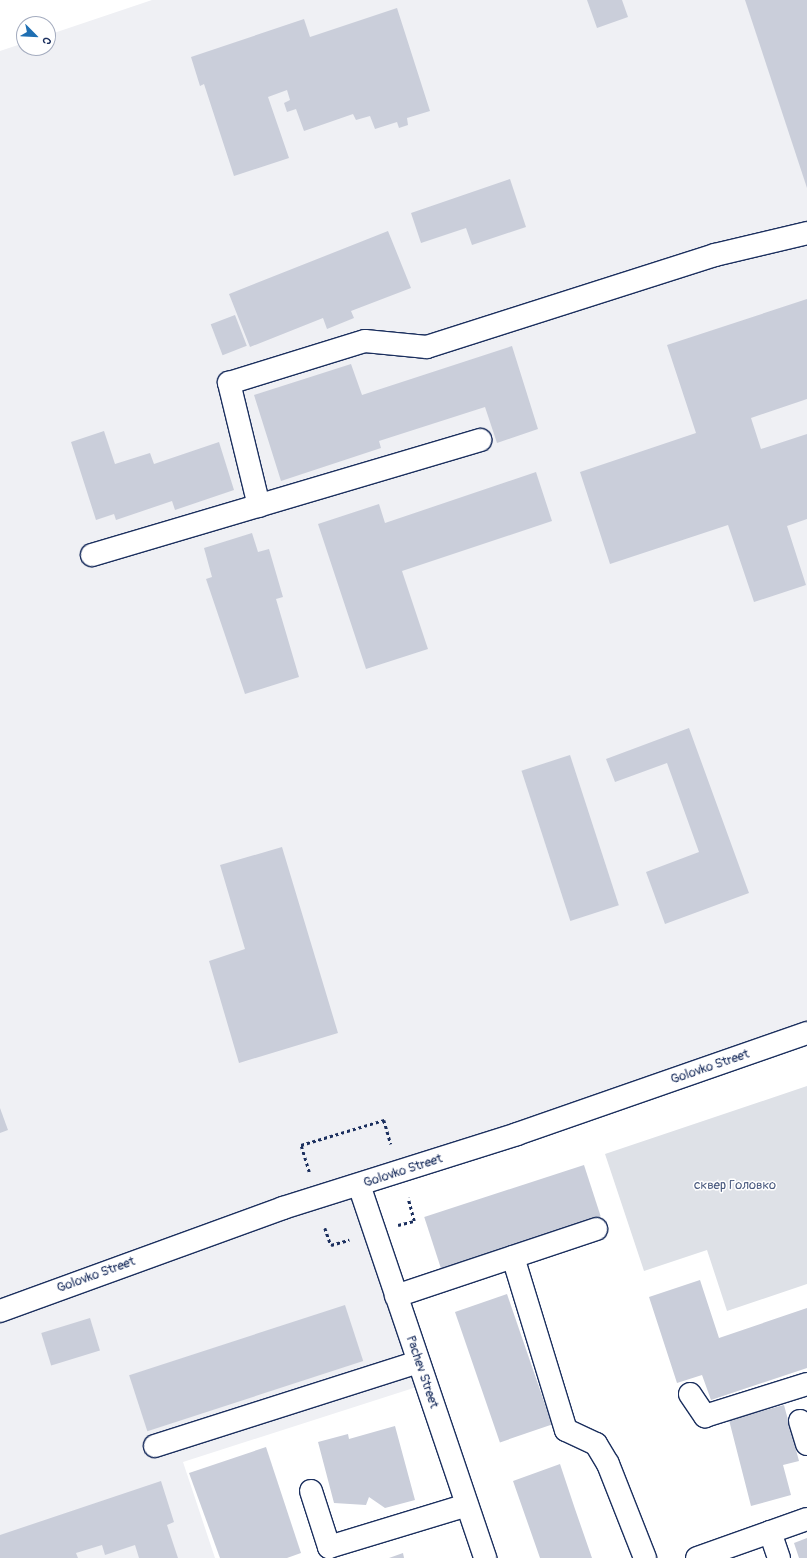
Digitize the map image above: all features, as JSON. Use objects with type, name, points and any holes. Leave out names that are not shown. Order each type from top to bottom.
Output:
[{"type":"street","points":[[259,506],[229,383],[365,341],[426,347],[715,255],[807,233]]},
{"type":"street","points":[[92,554],[480,440]]},
{"type":"street","name":"Golovko Street","points":[[0,1311],[283,1208],[359,1185],[807,1034]]},
{"type":"street","name":"Pachev Street","points":[[359,1185],[485,1558]]},
{"type":"street","points":[[396,1296],[596,1229]]},
{"type":"street","points":[[513,1257],[566,1430],[596,1444],[608,1464],[645,1558]]},
{"type":"street","points":[[156,1446],[418,1362]]},
{"type":"street","points":[[690,1394],[705,1416],[807,1384]]},
{"type":"street","points":[[800,1421],[807,1444]]},
{"type":"street","points":[[311,1491],[329,1547],[466,1505]]},
{"type":"street","points":[[698,1558],[807,1519]]},
{"type":"street","points":[[770,1532],[779,1558]]},
{"type":"path","points":[[309,1172],[301,1145],[384,1120],[391,1144]]},
{"type":"path","points":[[396,1226],[414,1221],[408,1198]]},
{"type":"path","points":[[325,1228],[331,1245],[349,1240]]},
{"type":"shaded area","points":[[152,0],[807,0],[807,1033],[359,1185],[426,1384],[183,1462],[215,1558],[0,1558],[0,51],[16,46],[16,56],[56,56],[56,32]]},
{"type":"green space","name":"сквер Головко","points":[[807,1086],[807,1284],[727,1311],[707,1250],[644,1271],[605,1154]]},
{"type":"building","points":[[587,0],[622,0],[628,17],[597,28]]},
{"type":"building","points":[[745,0],[807,0],[807,188]]},
{"type":"building","points":[[397,8],[430,111],[407,118],[408,125],[399,128],[397,122],[375,129],[370,116],[356,120],[353,114],[304,131],[296,109],[287,112],[284,103],[290,100],[287,90],[268,97],[289,158],[234,176],[204,84],[200,86],[191,57],[304,19],[310,37]]},
{"type":"building","points":[[510,179],[526,227],[472,245],[466,228],[421,243],[411,213]]},
{"type":"building","points":[[388,231],[411,288],[351,311],[354,318],[327,329],[323,318],[250,347],[229,294]]},
{"type":"building","points":[[807,299],[807,399],[751,418],[761,449],[807,434],[807,519],[787,526],[806,585],[754,602],[728,525],[610,564],[580,472],[696,433],[667,345]]},
{"type":"building","points":[[235,315],[247,346],[223,355],[211,324]]},
{"type":"building","points":[[512,346],[538,429],[497,443],[485,407],[379,441],[381,448],[281,481],[254,395],[351,364],[362,395]]},
{"type":"building","points":[[104,431],[115,464],[150,453],[154,464],[219,442],[234,490],[175,510],[172,501],[116,520],[114,514],[96,520],[71,442]]},
{"type":"building","points":[[536,472],[552,521],[402,571],[428,649],[366,669],[318,524],[379,504],[385,523]]},
{"type":"building","points":[[252,533],[258,552],[269,549],[283,597],[276,599],[299,677],[245,694],[206,579],[212,577],[204,548]]},
{"type":"building","points":[[689,728],[749,893],[665,924],[646,872],[699,852],[667,763],[615,782],[606,759]]},
{"type":"building","points":[[570,755],[619,905],[570,921],[521,771]]},
{"type":"building","points":[[282,847],[338,1033],[239,1063],[209,961],[245,949],[220,865]]},
{"type":"building","points":[[0,1108],[8,1130],[0,1133]]},
{"type":"building","points":[[584,1165],[601,1216],[441,1268],[424,1217]]},
{"type":"building","points":[[700,1280],[719,1338],[807,1308],[807,1368],[711,1400],[702,1375],[677,1383],[649,1297]]},
{"type":"building","points":[[507,1294],[552,1424],[500,1442],[455,1312]]},
{"type":"building","points":[[345,1305],[363,1361],[147,1431],[129,1375]]},
{"type":"building","points":[[90,1318],[100,1351],[51,1365],[41,1333]]},
{"type":"building","points":[[784,1405],[799,1461],[783,1465],[791,1495],[751,1506],[729,1420]]},
{"type":"building","points":[[395,1426],[415,1500],[385,1508],[369,1497],[366,1505],[334,1503],[318,1442],[348,1434],[349,1439]]},
{"type":"building","points":[[266,1447],[301,1553],[287,1558],[220,1558],[189,1473]]},
{"type":"building","points":[[560,1464],[592,1558],[540,1558],[513,1481]]},
{"type":"building","points":[[161,1481],[174,1522],[167,1525],[178,1558],[139,1558],[135,1545],[105,1555],[102,1545],[76,1553],[78,1558],[0,1558],[0,1535]]},
{"type":"building","points":[[807,1538],[807,1558],[799,1558],[794,1543]]},
{"type":"building","points":[[403,1553],[404,1558],[389,1558]]}]
